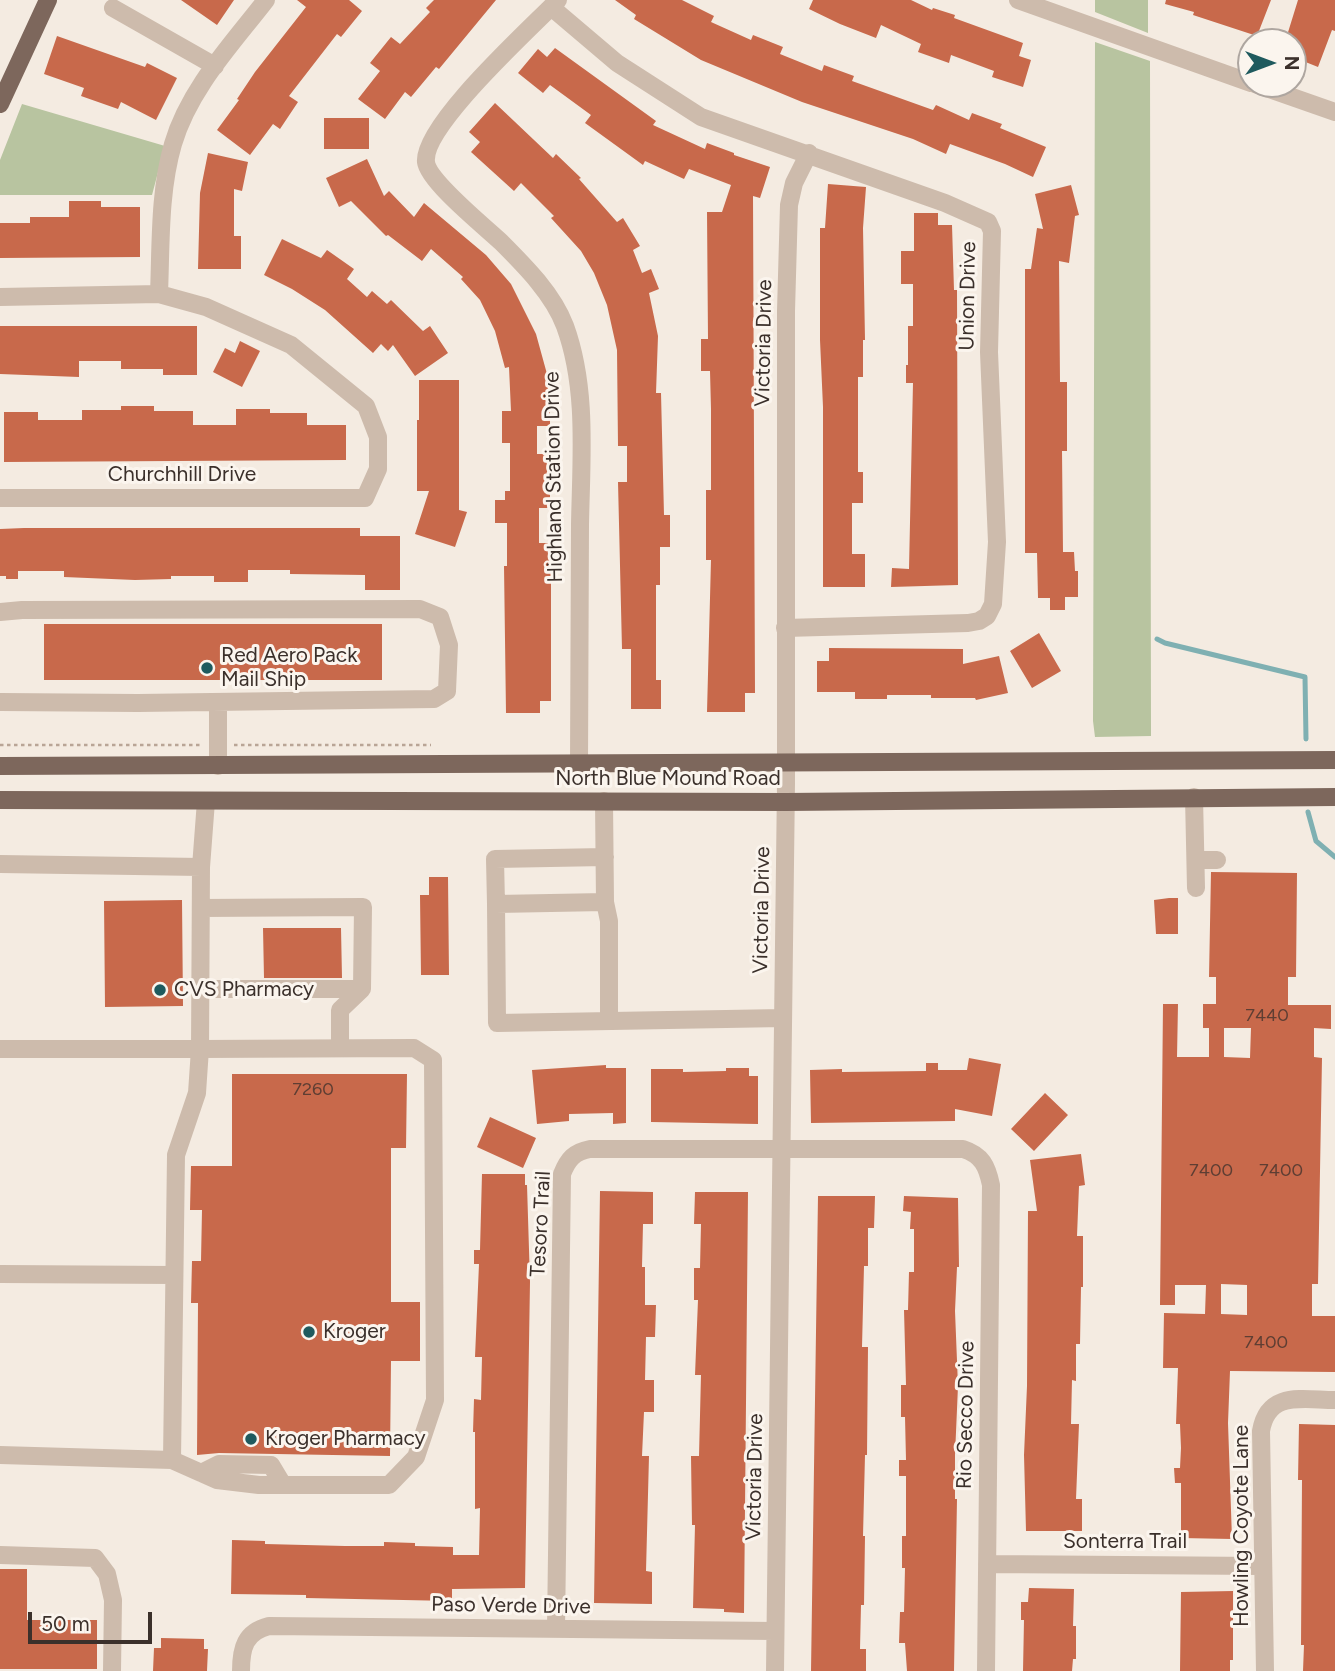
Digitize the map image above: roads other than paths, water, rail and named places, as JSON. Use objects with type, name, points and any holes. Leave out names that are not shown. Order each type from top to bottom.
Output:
[{"type":"main road","points":[[0,104],[48,0]]},
{"type":"main road","name":"North Blue Mound Road","points":[[0,766],[1335,760]]},
{"type":"main road","name":"North Blue Mound Road","points":[[0,800],[786,802],[1335,797]]},
{"type":"street","points":[[0,297],[159,294],[163,207],[173,143],[198,91],[267,0]]},
{"type":"street","points":[[1018,0],[1237,77]]},
{"type":"street","name":"Union Drive","points":[[555,4],[617,63],[701,117],[809,153],[973,214],[988,222],[992,231],[989,352],[997,542],[993,604],[987,616],[979,621],[785,628]]},
{"type":"street","name":"Highland Station Drive","points":[[555,4],[472,88],[442,123],[426,152],[426,162],[435,180],[502,244],[546,292],[564,324],[574,358],[580,387],[581,454],[579,764]]},
{"type":"street","points":[[113,8],[215,66]]},
{"type":"street","points":[[1295,98],[1335,112]]},
{"type":"street","name":"Victoria Drive","points":[[775,1671],[786,802],[786,325],[789,205],[794,183],[809,153]]},
{"type":"street","name":"Churchhill Drive","points":[[0,498],[365,498],[378,469],[378,437],[366,406],[291,345],[218,312],[159,294]]},
{"type":"street","points":[[0,612],[420,609],[440,617],[449,645],[447,691],[434,699],[0,702]]},
{"type":"street","points":[[218,702],[218,766]]},
{"type":"street","points":[[1194,797],[1196,888]]},
{"type":"street","points":[[172,1460],[176,1156],[197,1093],[200,1049],[201,867],[206,801]]},
{"type":"street","points":[[604,802],[605,902],[609,921],[609,1021]]},
{"type":"street","points":[[605,857],[495,859],[497,1023],[783,1018]]},
{"type":"street","points":[[1196,860],[1217,860]]},
{"type":"street","points":[[0,864],[201,867]]},
{"type":"street","points":[[496,904],[605,902]]},
{"type":"street","points":[[201,908],[363,907],[362,989],[340,1010],[340,1048]]},
{"type":"street","points":[[201,989],[362,989]]},
{"type":"street","points":[[0,1049],[414,1048],[433,1060],[435,1400],[416,1457],[389,1485],[259,1485],[217,1480],[172,1460],[0,1455]]},
{"type":"street","name":"Tesoro Trail","points":[[556,1629],[562,1174],[566,1164],[579,1151],[590,1149],[963,1149],[984,1161]]},
{"type":"street","name":"Rio Secco Drive","points":[[984,1161],[991,1185],[986,1671]]},
{"type":"street","points":[[0,1274],[174,1275]]},
{"type":"street","name":"Howling Coyote Lane","points":[[1265,1671],[1262,1566],[1263,1419],[1274,1404],[1283,1400],[1335,1400]]},
{"type":"street","points":[[0,1555],[95,1558],[107,1574],[113,1600],[112,1671]]},
{"type":"street","name":"Sonterra Trail","points":[[987,1564],[1262,1566]]},
{"type":"street","name":"Paso Verde Drive","points":[[241,1671],[243,1646],[248,1636],[269,1626],[775,1631]]},
{"type":"waterway","points":[[1157,639],[1305,677],[1306,739]]},
{"type":"waterway","points":[[1308,812],[1316,841],[1335,857]]},
{"type":"place","name":"Red Aero Pack Mail Ship","points":[[207,668]]},
{"type":"place","name":"CVS Pharmacy","points":[[160,990]]},
{"type":"place","name":"Kroger","points":[[309,1332]]},
{"type":"place","name":"Kroger Pharmacy","points":[[251,1439]]}]
